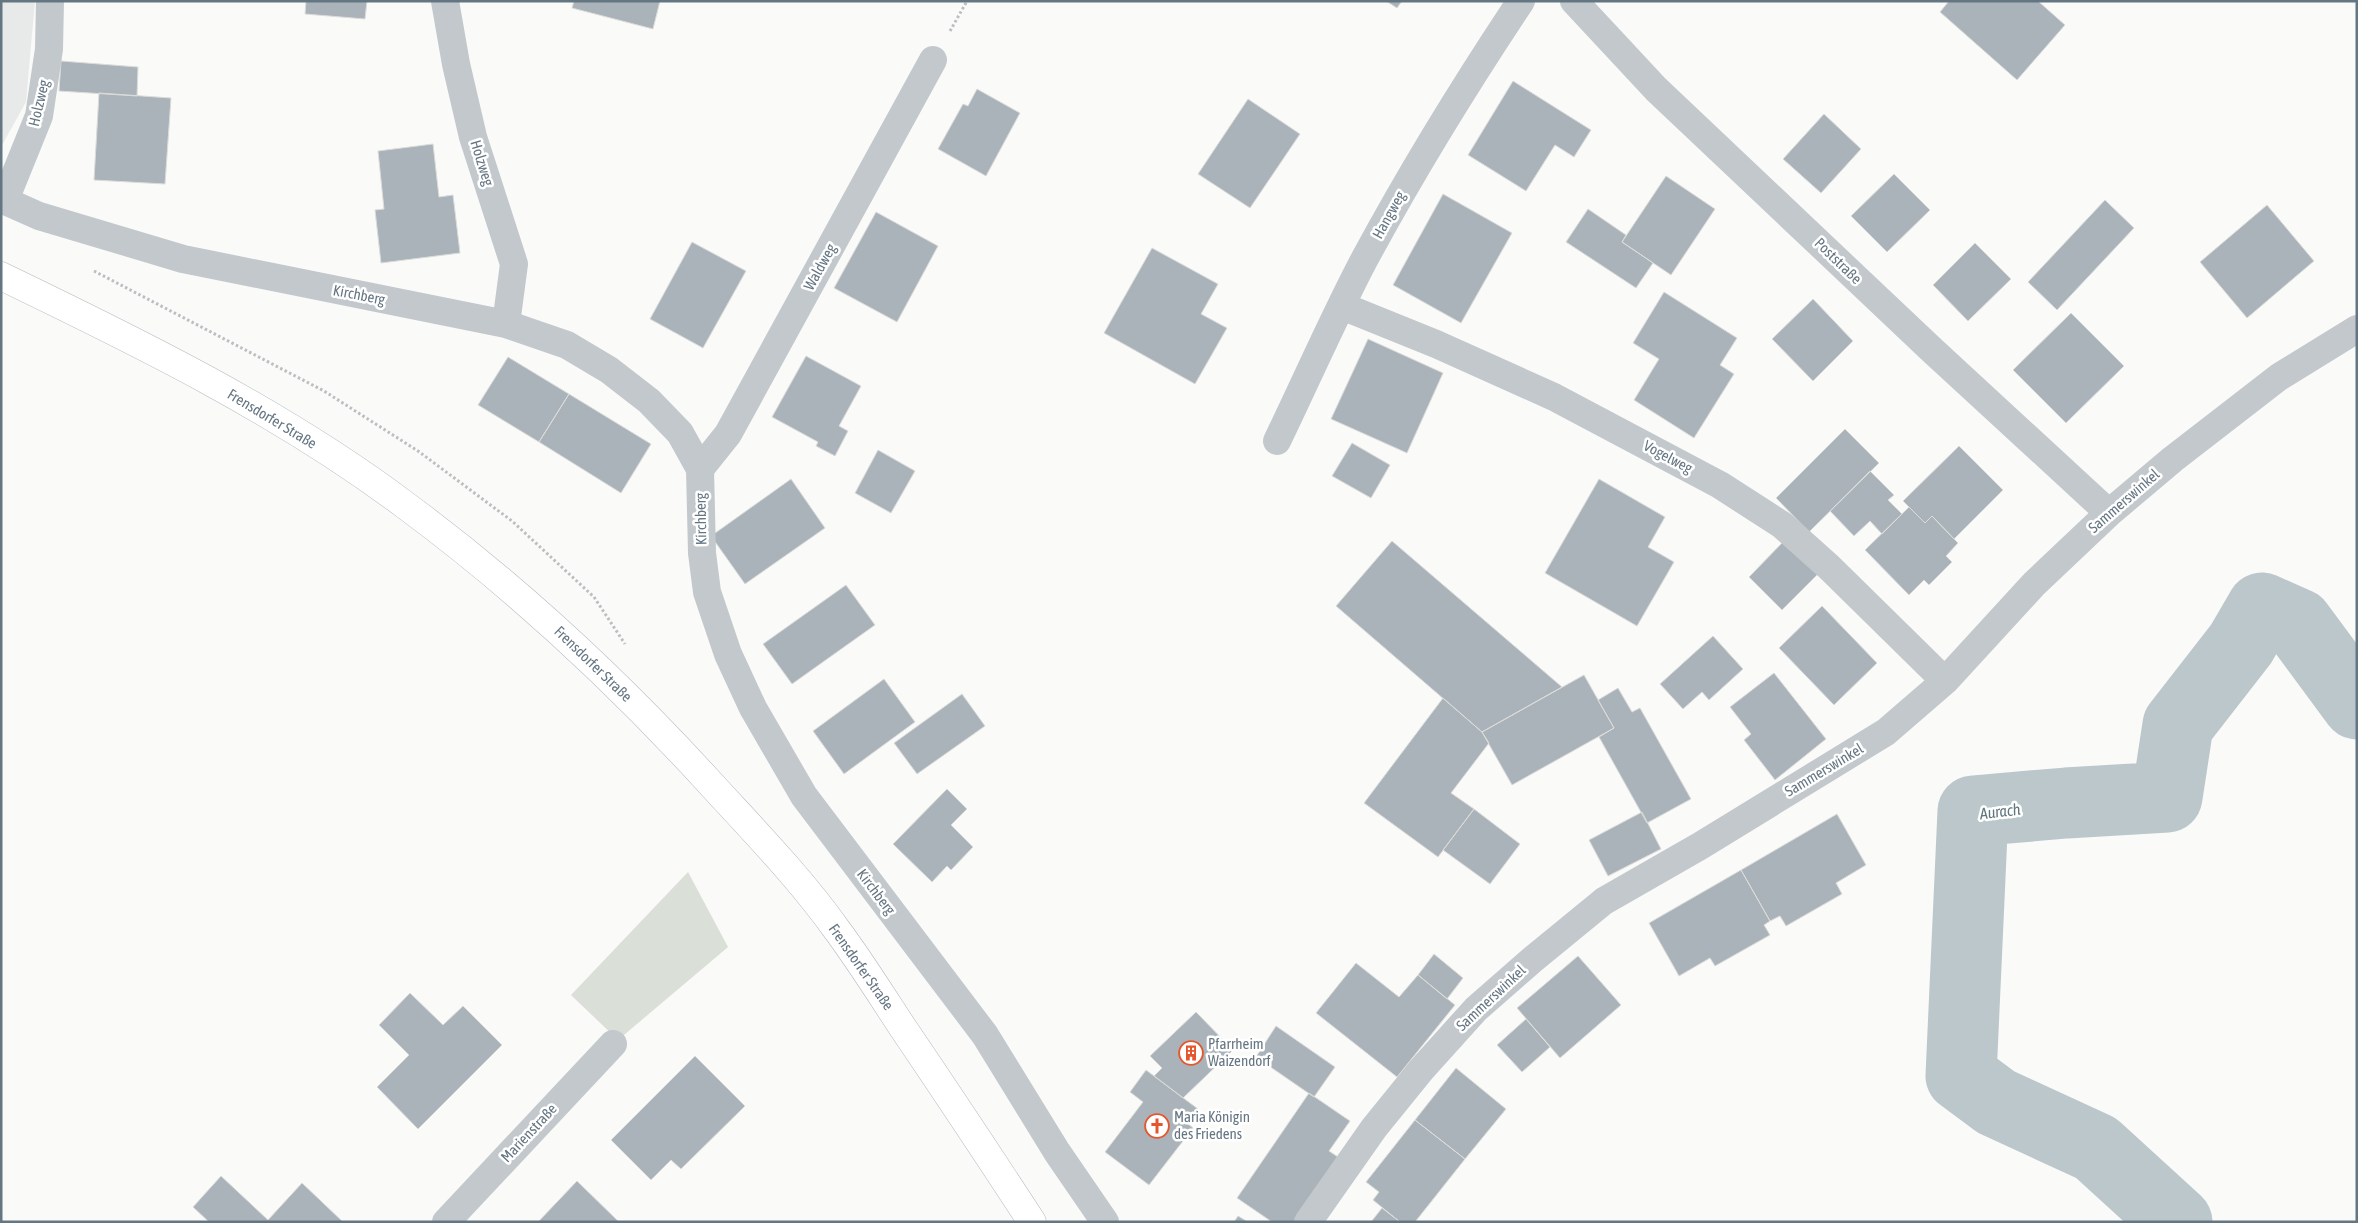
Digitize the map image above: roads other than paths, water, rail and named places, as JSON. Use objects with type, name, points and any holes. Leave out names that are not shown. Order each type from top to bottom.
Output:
[{"type":"main road","name":"Frensdorfer Straße","points":[[1,276],[97,322],[227,391],[307,440],[403,503],[473,557],[555,627],[676,744],[757,834],[836,928],[1032,1222]]},
{"type":"street","name":"Holzweg","points":[[3,200],[39,116],[49,49],[50,1]]},
{"type":"street","name":"Holzweg","points":[[445,1],[456,64],[473,137],[514,264],[506,324]]},
{"type":"street","name":"Hangweg","points":[[1277,441],[1363,262],[1415,169],[1474,71],[1521,1]]},
{"type":"street","name":"Poststraße","points":[[1574,1],[1656,89],[1932,350],[2109,513]]},
{"type":"street","name":"Waldweg","points":[[700,469],[728,434],[933,60]]},
{"type":"street","name":"Kirchberg","points":[[3,200],[39,216],[183,259],[506,324],[567,345],[609,370],[649,401],[680,433],[700,469],[702,553],[707,592],[728,654],[753,708],[804,796],[985,1036],[1057,1152],[1105,1222]]},
{"type":"street","name":"Vogelweg","points":[[1342,306],[1436,344],[1554,397],[1720,485],[1782,525],[1829,567],[1945,681]]},
{"type":"street","name":"Sammerswinkel","points":[[1308,1222],[1374,1128],[1421,1070],[1476,1008],[1532,960],[1604,901],[1700,846],[1886,732],[1945,681],[2034,584],[2109,513],[2173,459],[2279,377],[2357,329]]},
{"type":"street","name":"Marienstraße","points":[[446,1222],[613,1044]]},
{"type":"waterway","name":"Aurach","points":[[2177,1222],[2096,1148],[1996,1102],[1961,1076],[1973,811],[2167,797],[2178,725],[2241,644],[2262,608],[2298,624],[2357,704]]},
{"type":"place","name":"Pfarrheim Waizendorf","points":[[1191,1053]]},
{"type":"place","name":"Maria Königin des Friedens","points":[[1157,1126]]}]
